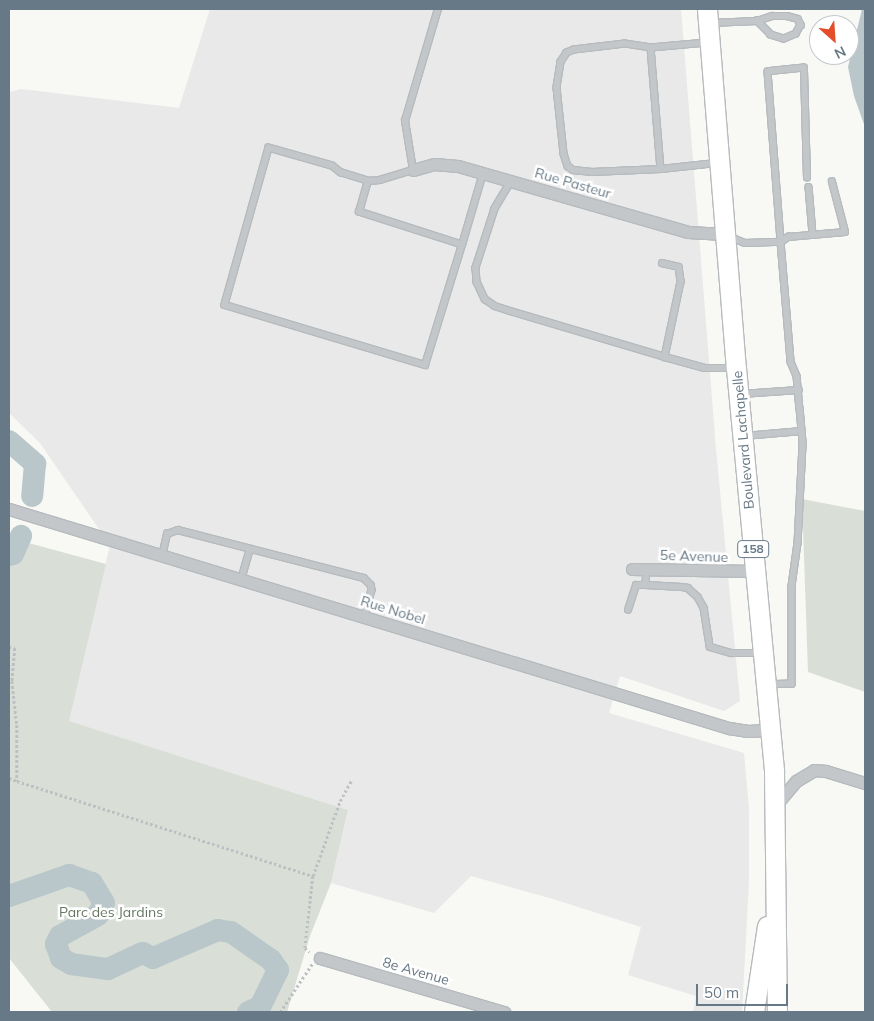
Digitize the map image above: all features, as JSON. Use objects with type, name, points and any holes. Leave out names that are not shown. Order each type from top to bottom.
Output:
[{"type":"main road","name":"Boulevard Lachapelle","points":[[707,16],[724,234],[776,806],[777,1012]]},
{"type":"main road","name":"Boulevard Lachapelle","points":[[754,1012],[776,871]]},
{"type":"street","name":"Rue Pasteur","points":[[413,170],[441,164],[484,173],[688,232],[724,234]]},
{"type":"street","name":"Rue Nobel","points":[[9,510],[729,728],[748,731],[770,730]]},
{"type":"street","name":"5e Avenue","points":[[632,569],[755,571]]},
{"type":"street","points":[[776,806],[796,781],[809,771],[819,769],[865,783]]},
{"type":"street","name":"8e Avenue","points":[[320,958],[504,1012]]},
{"type":"lane","points":[[438,9],[405,121],[413,170],[380,180],[368,180],[341,173],[332,166],[269,148],[224,305],[425,364],[484,173]]},
{"type":"lane","points":[[707,16],[757,21],[772,16],[787,16],[798,19],[801,25],[796,34],[784,39],[771,36],[757,21]]},
{"type":"lane","points":[[709,43],[651,48],[625,44],[574,50],[567,53],[561,62],[557,88],[564,154],[568,166],[573,170],[592,172],[661,169],[719,163]]},
{"type":"lane","points":[[651,48],[661,169]]},
{"type":"lane","points":[[766,685],[792,684],[792,586],[798,543],[802,431],[797,376],[791,362],[768,72],[804,68],[807,178]]},
{"type":"lane","points":[[368,180],[359,212],[462,245]]},
{"type":"lane","points":[[509,180],[506,190],[495,209],[476,268],[477,282],[485,299],[495,306],[510,311],[705,368],[736,368]]},
{"type":"lane","points":[[724,234],[744,243],[781,242],[788,237],[845,232],[832,182]]},
{"type":"lane","points":[[809,187],[813,235]]},
{"type":"lane","points":[[662,263],[679,267],[681,282],[665,357]]},
{"type":"lane","points":[[738,394],[799,390]]},
{"type":"lane","points":[[742,436],[802,431]]},
{"type":"lane","points":[[162,556],[167,534],[178,530],[364,578],[371,584],[372,590],[365,617]]},
{"type":"lane","points":[[241,580],[250,549]]},
{"type":"lane","points":[[646,585],[647,570]]},
{"type":"lane","points":[[628,610],[636,585],[682,587],[693,592],[704,608],[710,647],[731,653],[763,652]]},
{"type":"path","points":[[9,647],[15,648],[12,680],[17,725],[17,781]]},
{"type":"path","points":[[9,778],[313,876]]},
{"type":"path","points":[[280,1012],[309,967],[320,958],[304,948],[313,876],[340,801],[351,781]]},
{"type":"shaded area","points":[[210,9],[681,9],[716,449],[740,701],[724,711],[620,676],[609,713],[744,753],[749,809],[749,881],[742,1012],[693,1012],[696,996],[628,975],[641,927],[553,899],[471,876],[434,913],[331,883],[348,810],[68,721],[110,545],[40,443],[9,413],[9,92],[21,89],[179,108]]},
{"type":"shaded area","points":[[862,9],[865,9],[865,127],[854,96],[848,67],[848,65],[859,65],[859,21]]},
{"type":"green space","points":[[802,499],[865,511],[865,692],[808,672]]},
{"type":"green space","name":"Parc des Jardins","points":[[25,542],[106,564],[69,721],[348,810],[331,883],[310,936],[287,1012],[52,1012],[9,958],[9,550]]},
{"type":"waterway","points":[[9,441],[35,464],[32,496]]},
{"type":"waterway","points":[[9,555],[13,554],[21,536]]},
{"type":"waterway","points":[[9,896],[69,875],[92,883],[104,903],[98,915],[60,936],[56,944],[61,958],[71,964],[108,969],[143,953],[153,958],[218,930],[231,932],[271,960],[278,970],[260,1007],[248,1012]]}]
